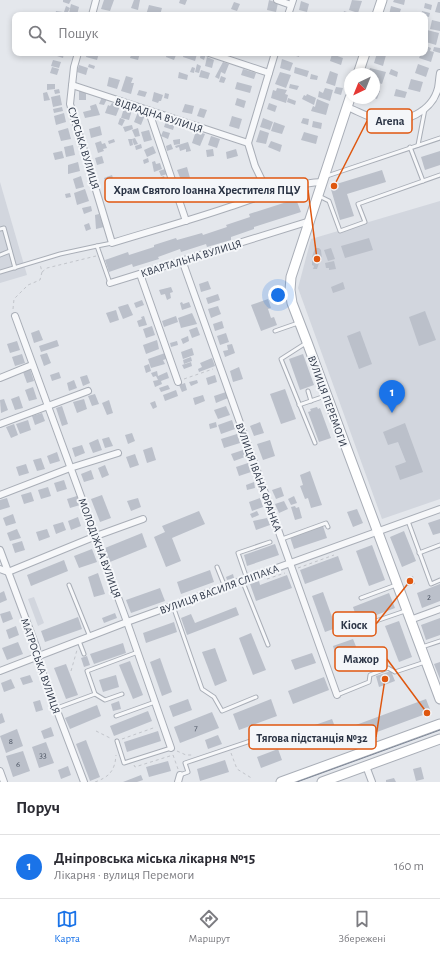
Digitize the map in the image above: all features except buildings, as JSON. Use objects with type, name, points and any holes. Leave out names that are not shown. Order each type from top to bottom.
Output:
[{"type":"street","points":[[93,12],[96,0]]},
{"type":"street","points":[[277,0],[292,2],[289,12]]},
{"type":"street","points":[[378,12],[382,0]]},
{"type":"street","name":"СУРСЬКА ВУЛИЦЯ","points":[[77,56],[74,66],[70,104],[112,242]]},
{"type":"street","points":[[218,56],[269,73]]},
{"type":"street","points":[[268,193],[255,166],[248,144],[275,56]]},
{"type":"street","points":[[360,68],[364,56]]},
{"type":"street","points":[[351,104],[382,120],[403,119],[417,115],[431,102],[439,88],[440,73]]},
{"type":"street","name":"ВІДРАДНА ВУЛИЦЯ","points":[[72,85],[248,144]]},
{"type":"street","name":"ВУЛИЦЯ ПЕРЕМОГИ","points":[[349,104],[291,277],[290,290],[299,322],[376,532],[407,610],[440,700]]},
{"type":"street","points":[[149,112],[186,221]]},
{"type":"street","points":[[112,242],[186,221],[268,193],[324,179]]},
{"type":"street","name":"КВАРТАЛЬНА ВУЛИЦЯ","points":[[110,283],[310,221]]},
{"type":"street","name":"ВУЛИЦЯ ІВАНА ФРАНКА","points":[[182,260],[337,695]]},
{"type":"street","points":[[140,274],[178,382]]},
{"type":"street","name":"МОЛОДІЖНА ВУЛИЦЯ","points":[[15,316],[46,406],[96,536],[138,652],[171,748]]},
{"type":"street","points":[[0,378],[32,365]]},
{"type":"street","points":[[0,424],[88,391]]},
{"type":"street","points":[[0,495],[70,468],[118,452]]},
{"type":"street","name":"ВУЛИЦЯ ВАСИЛЯ СЛІПАКА","points":[[0,671],[127,622],[440,509]]},
{"type":"street","points":[[0,569],[8,572],[96,536],[143,519]]},
{"type":"street","name":"МАТРОСЬКА ВУЛИЦЯ","points":[[0,550],[37,649],[37,658],[55,709],[84,782]]},
{"type":"street","points":[[410,620],[440,609]]},
{"type":"street","points":[[281,782],[440,724]]},
{"type":"street","points":[[322,782],[440,739]]},
{"type":"street","points":[[366,766],[372,782]]},
{"type":"street","points":[[0,771],[4,782]]},
{"type":"street","points":[[178,782],[180,775]]},
{"type":"lane","points":[[418,145],[425,107]]},
{"type":"lane","points":[[324,179],[410,147],[440,138]]},
{"type":"lane","points":[[410,147],[422,181]]},
{"type":"lane","points":[[318,196],[329,201],[340,231],[365,222],[358,204],[440,174]]},
{"type":"lane","points":[[0,229],[4,228],[15,268]]},
{"type":"lane","points":[[0,272],[60,254],[112,242]]},
{"type":"lane","name":"КВАРТАЛЬНА ВУЛИЦЯ","points":[[97,246],[110,283]]},
{"type":"lane","points":[[0,255],[10,252]]},
{"type":"lane","points":[[275,331],[299,322]]},
{"type":"lane","points":[[307,342],[281,359],[315,443]]},
{"type":"lane","points":[[308,391],[311,401]]},
{"type":"lane","points":[[299,405],[327,396]]},
{"type":"lane","points":[[408,521],[431,584],[440,580]]},
{"type":"lane","points":[[282,539],[326,523],[328,528]]},
{"type":"lane","points":[[268,645],[244,580],[238,553],[270,542]]},
{"type":"lane","points":[[419,553],[440,545]]},
{"type":"lane","points":[[216,567],[225,587]]},
{"type":"lane","points":[[70,585],[90,637]]},
{"type":"lane","points":[[361,598],[396,585]]},
{"type":"lane","points":[[173,606],[202,688],[214,697],[222,711],[256,697]]},
{"type":"lane","points":[[356,631],[373,622],[407,610]]},
{"type":"lane","points":[[79,641],[84,654]]},
{"type":"lane","points":[[420,648],[440,641]]},
{"type":"lane","points":[[122,694],[105,700],[95,694],[87,671],[138,652]]},
{"type":"lane","points":[[337,695],[369,682],[370,675],[388,668],[395,672],[425,662]]},
{"type":"lane","points":[[55,709],[95,694]]},
{"type":"lane","points":[[116,716],[155,702]]},
{"type":"lane","points":[[180,775],[188,772],[185,763],[274,733]]},
{"type":"lane","points":[[117,741],[124,763],[171,748]]},
{"type":"path","points":[[42,272],[47,268],[100,255]]},
{"type":"path","points":[[15,316],[13,307],[14,299],[28,285],[40,280],[42,272],[39,260]]},
{"type":"path","points":[[178,382],[220,367]]},
{"type":"path","points":[[72,671],[79,641]]},
{"type":"path","points":[[96,731],[117,741],[163,724]]},
{"type":"path","points":[[95,782],[107,777],[115,764],[117,741]]},
{"type":"path","points":[[171,748],[186,755],[193,755]]},
{"type":"path","points":[[228,749],[237,769],[253,780]]},
{"type":"path","points":[[129,761],[135,767],[173,755],[180,775]]},
{"type":"shaded area","points":[[0,182],[27,275],[0,283]]},
{"type":"shaded area","points":[[440,201],[440,499],[382,519],[298,288],[311,239]]},
{"type":"shaded area","points":[[34,597],[44,623],[38,626],[28,599]]},
{"type":"tram line","points":[[297,782],[440,730]]},
{"type":"place","name":"Arena","points":[[334,186]]},
{"type":"place","name":"Храм Святого Іоанна Хрестителя ПЦУ","points":[[317,259]]},
{"type":"place","name":"Дніпровська міська лікарня №15","points":[[392,413]]},
{"type":"place","name":"Кіоск","points":[[410,581]]},
{"type":"place","name":"Тягова пiдстанцiя №32","points":[[385,679]]},
{"type":"place","name":"Мажор","points":[[427,713]]}]
